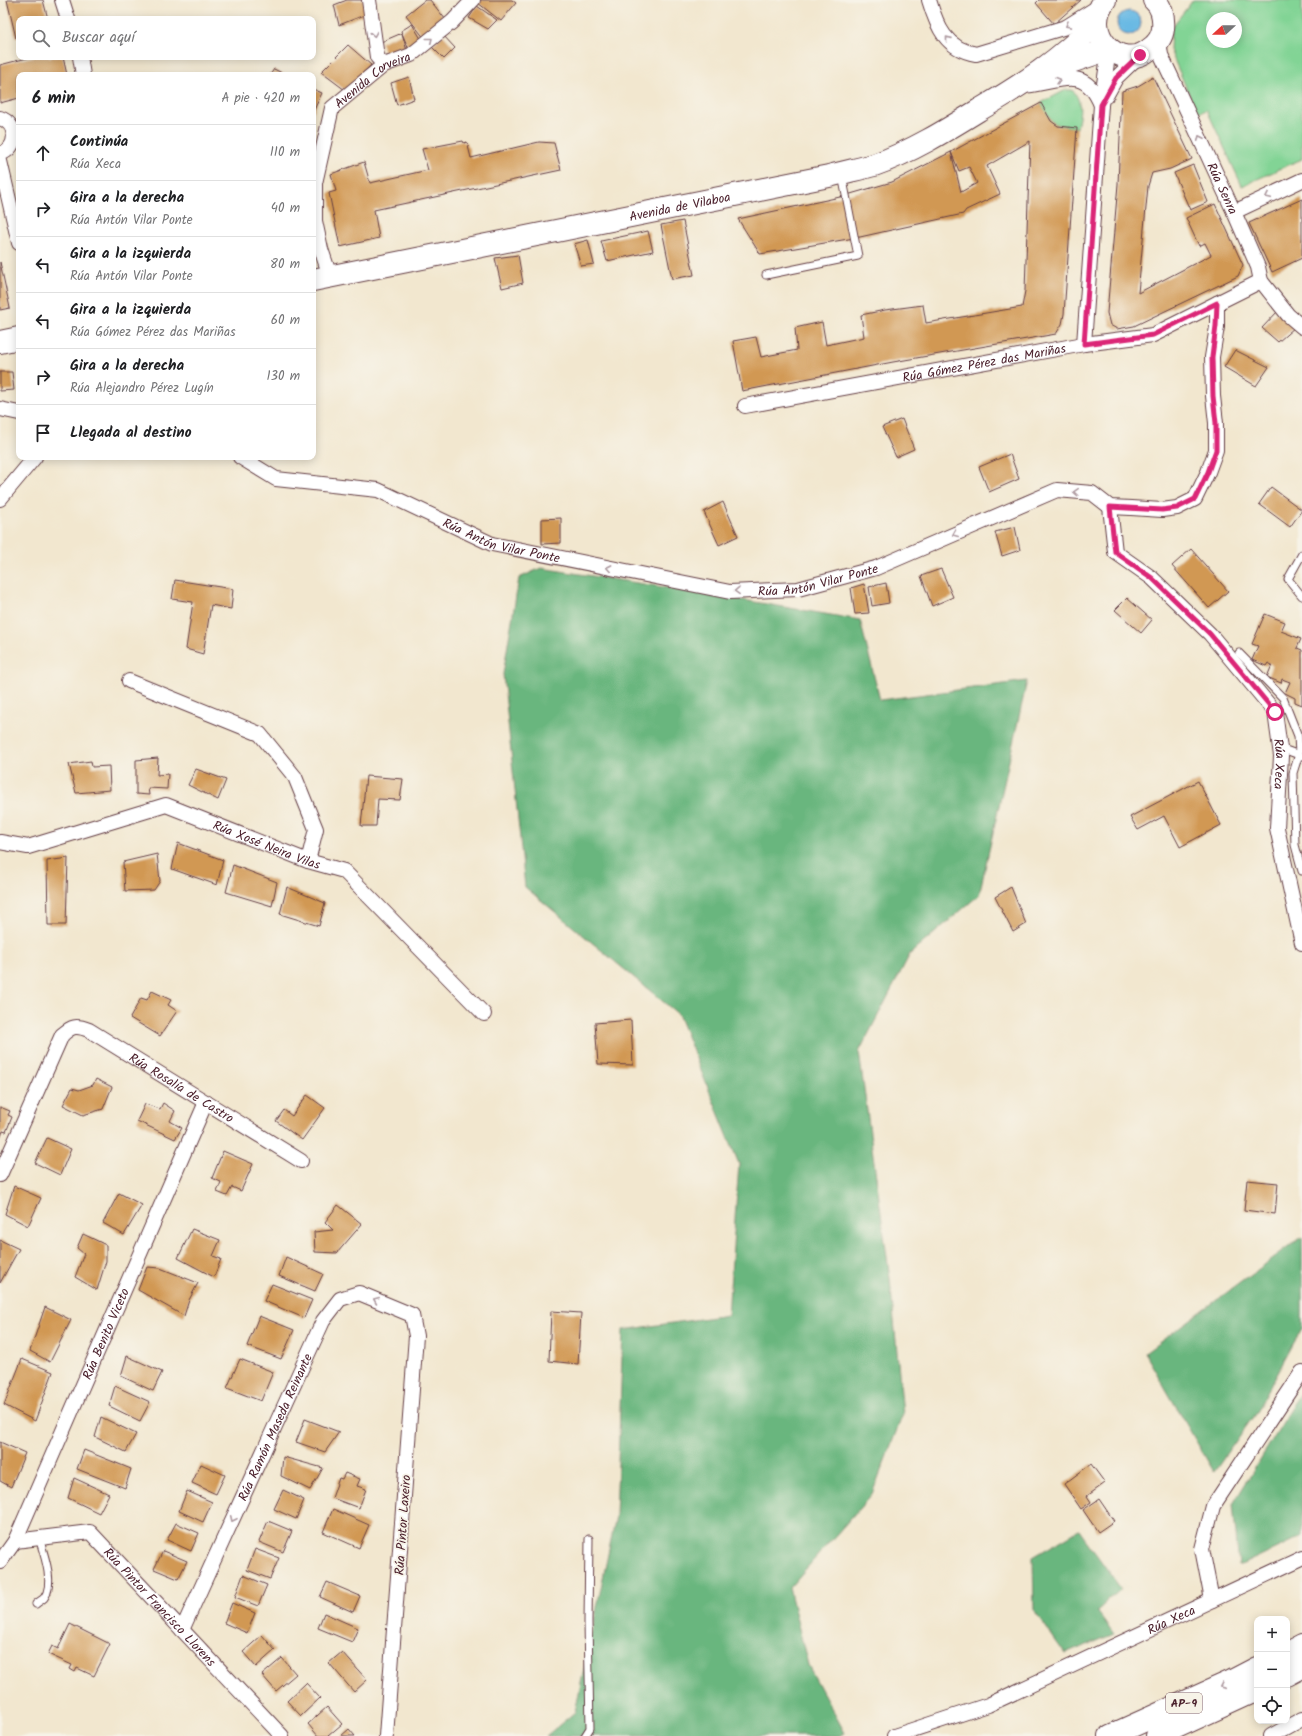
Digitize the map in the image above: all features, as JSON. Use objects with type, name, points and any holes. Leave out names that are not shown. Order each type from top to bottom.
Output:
[{"type":"highway","points":[[1101,9],[1098,33],[1102,42],[1109,49],[1119,54],[1130,56],[1140,55],[1154,46],[1159,40],[1163,31],[1162,4]]},
{"type":"highway","name":"Avenida de Vilaboa","points":[[1024,84],[1075,45],[1101,9]]},
{"type":"highway","name":"Avenida de Vilaboa","points":[[322,278],[842,173],[874,165],[935,137],[1024,84],[1077,59],[1109,49]]},
{"type":"highway","points":[[0,342],[16,339]]},
{"type":"highway","points":[[1290,1651],[1302,1645]]},
{"type":"highway","points":[[1290,1673],[1302,1667]]},
{"type":"highway","name":"AP-9","points":[[1110,1736],[1232,1682],[1254,1670]]},
{"type":"highway","name":"AP-9","points":[[1157,1736],[1254,1691]]},
{"type":"street","points":[[62,0],[67,16]]},
{"type":"street","points":[[369,0],[378,57],[384,65]]},
{"type":"street","name":"Avenida Corveira","points":[[316,179],[332,108],[384,65],[411,55],[452,22],[473,0]]},
{"type":"street","points":[[929,0],[937,24],[953,46],[964,52],[976,54],[1066,28],[1101,9]]},
{"type":"street","name":"Rúa Senra","points":[[1159,40],[1161,55],[1234,212],[1258,267],[1261,281],[1288,315],[1302,327]]},
{"type":"street","points":[[1084,344],[1101,105],[1109,49]]},
{"type":"street","points":[[1101,105],[1116,78],[1140,55]]},
{"type":"street","points":[[80,60],[82,72]]},
{"type":"street","points":[[1024,84],[1034,86],[1069,77],[1084,82],[1095,92],[1101,105]]},
{"type":"street","points":[[0,154],[8,150],[14,140],[13,129],[10,121]]},
{"type":"street","points":[[0,161],[16,230]]},
{"type":"street","points":[[1234,212],[1302,180]]},
{"type":"street","name":"Avenida Corveira","points":[[316,233],[322,278]]},
{"type":"street","name":"Rúa Gómez Pérez das Mariñas","points":[[745,406],[1084,344],[1153,335],[1261,281]]},
{"type":"street","points":[[1110,507],[1162,510],[1177,508],[1195,499],[1208,472],[1216,450],[1212,357],[1217,303]]},
{"type":"street","points":[[0,409],[16,412]]},
{"type":"street","points":[[0,499],[32,460]]},
{"type":"street","name":"Rúa Antón Vilar Ponte","points":[[245,460],[276,479],[378,490],[492,544],[730,592],[798,589],[876,568],[1057,490],[1092,493],[1110,507]]},
{"type":"street","name":"Rúa Xeca","points":[[1110,507],[1115,552],[1152,578],[1210,634],[1275,712],[1281,756],[1277,828],[1302,943]]},
{"type":"street","points":[[129,682],[260,734],[295,777],[316,829],[308,861]]},
{"type":"street","name":"Rúa Xosé Neira Vilas","points":[[0,842],[28,847],[166,805],[308,861],[344,871],[484,1014]]},
{"type":"street","name":"Rúa Rosalía de Castro","points":[[0,1175],[62,1035],[70,1028],[80,1026],[89,1030],[301,1161]]},
{"type":"street","name":"Rúa Benito Viceto","points":[[0,1562],[15,1541],[206,1102]]},
{"type":"street","name":"Rúa Ramón Maseda Reinante","points":[[182,1630],[323,1321],[340,1299],[359,1293],[412,1315]]},
{"type":"street","name":"Rúa Pintor Laxeiro","points":[[386,1736],[416,1336],[412,1315]]},
{"type":"street","points":[[1212,1600],[1202,1549],[1213,1506],[1302,1372]]},
{"type":"street","name":"Rúa Pintor Francisco Llorens","points":[[15,1541],[90,1532],[282,1736]]},
{"type":"street","name":"Rúa Xeca","points":[[894,1736],[988,1705],[1302,1558]]},
{"type":"street","points":[[1272,1736],[1302,1719]]},
{"type":"lane","points":[[766,275],[858,256],[842,173]]},
{"type":"lane","points":[[1302,554],[1288,579],[1302,596]]},
{"type":"lane","points":[[1239,653],[1283,698],[1298,736],[1300,755],[1293,773],[1295,845],[1302,872]]},
{"type":"lane","points":[[1280,748],[1300,755]]},
{"type":"lane","points":[[36,1604],[44,1598],[49,1585],[47,1563],[39,1538]]},
{"type":"lane","points":[[585,1736],[590,1728],[588,1622],[589,1539]]},
{"type":"green space","points":[[1193,0],[1302,0],[1302,159],[1242,186],[1207,110],[1197,113],[1170,50],[1171,28]]},
{"type":"green space","points":[[1066,90],[1072,90],[1078,99],[1080,113],[1077,128],[1054,123],[1048,116],[1041,103]]},
{"type":"green space","points":[[541,568],[702,593],[860,620],[880,700],[1027,681],[979,895],[910,954],[859,1052],[890,1279],[903,1414],[872,1494],[789,1588],[808,1665],[845,1733],[840,1736],[546,1736],[575,1712],[616,1516],[623,1330],[728,1315],[739,1164],[678,1014],[525,887],[503,674],[519,578]]},
{"type":"green space","points":[[1302,1237],[1302,1328],[1255,1414],[1214,1472],[1145,1353]]},
{"type":"green space","points":[[1302,1391],[1302,1536],[1239,1566],[1233,1504]]},
{"type":"green space","points":[[1079,1530],[1121,1589],[1097,1611],[1114,1634],[1065,1654],[1034,1610],[1033,1557]]},
{"type":"water","points":[[1129,11],[1138,14],[1141,23],[1138,32],[1129,35],[1120,32],[1117,23],[1120,14]]},
{"type":"building","points":[[7,0],[43,0],[47,16],[16,16],[16,38]]},
{"type":"building","points":[[347,0],[364,0],[367,14],[339,25],[334,5]]},
{"type":"building","points":[[425,0],[430,0],[446,20],[425,39],[406,15]]},
{"type":"building","points":[[481,0],[512,0],[516,3],[501,21],[478,3]]},
{"type":"building","points":[[1039,0],[1081,0],[1054,24],[1036,3]]},
{"type":"building","points":[[477,6],[497,20],[488,29],[469,18]]},
{"type":"building","points":[[412,24],[423,42],[409,50],[401,31]]},
{"type":"building","points":[[402,33],[407,51],[385,57],[381,42]]},
{"type":"building","points":[[443,35],[455,48],[444,59],[431,46]]},
{"type":"building","points":[[348,45],[371,65],[345,90],[321,72]]},
{"type":"building","points":[[19,60],[64,60],[66,72],[16,72],[16,99],[0,103],[0,65]]},
{"type":"building","points":[[274,69],[280,72],[272,72]]},
{"type":"building","points":[[409,77],[414,99],[397,105],[391,83]]},
{"type":"building","points":[[1153,77],[1192,159],[1170,169],[1152,173],[1148,186],[1138,293],[1211,255],[1205,243],[1199,246],[1186,218],[1215,204],[1243,265],[1238,276],[1134,326],[1117,329],[1110,325],[1107,313],[1118,184],[1122,91],[1138,86]]},
{"type":"building","points":[[316,90],[322,93],[316,106]]},
{"type":"building","points":[[1041,103],[1051,121],[1058,126],[1077,128],[1064,314],[1062,324],[1056,334],[893,362],[742,391],[733,341],[756,337],[761,357],[797,350],[795,328],[822,322],[826,345],[864,337],[861,315],[885,310],[923,305],[926,323],[1022,307],[1025,291],[1030,141],[987,166],[1000,194],[966,210],[963,214],[860,237],[760,254],[738,219],[840,197],[892,182]],"holes":[[[951,152],[959,171],[969,167],[977,183],[961,192]]]},
{"type":"building","points":[[463,141],[464,143],[467,142],[471,158],[539,142],[554,143],[561,170],[374,210],[379,238],[340,247],[329,193],[336,191],[331,174],[364,162],[370,183],[428,170],[422,149]]},
{"type":"building","points":[[1193,165],[1208,202],[1190,210],[1174,173]]},
{"type":"building","points":[[1302,199],[1302,258],[1272,272],[1249,223]]},
{"type":"building","points":[[683,221],[694,275],[672,279],[661,225]]},
{"type":"building","points":[[648,231],[653,251],[607,261],[601,241]]},
{"type":"building","points":[[588,240],[594,264],[581,266],[574,244]]},
{"type":"building","points":[[518,255],[523,283],[502,288],[495,258]]},
{"type":"building","points":[[0,262],[10,308],[0,310]]},
{"type":"building","points":[[1278,311],[1295,327],[1278,342],[1262,328]]},
{"type":"building","points":[[1235,350],[1269,367],[1256,386],[1224,367]]},
{"type":"building","points":[[0,372],[12,372],[14,390],[0,391]]},
{"type":"building","points":[[902,419],[914,449],[896,457],[882,427]]},
{"type":"building","points":[[1010,454],[1019,479],[989,492],[979,467]]},
{"type":"building","points":[[1271,487],[1302,510],[1290,527],[1259,504]]},
{"type":"building","points":[[723,502],[738,536],[719,545],[704,512]]},
{"type":"building","points":[[561,518],[561,543],[542,544],[542,519]]},
{"type":"building","points":[[1015,527],[1020,550],[1002,556],[995,532]]},
{"type":"building","points":[[1191,549],[1228,591],[1209,608],[1172,566]]},
{"type":"building","points":[[941,569],[953,597],[932,606],[921,576]]},
{"type":"building","points":[[175,580],[233,589],[231,609],[211,605],[203,654],[186,649],[193,602],[172,599]]},
{"type":"building","points":[[886,583],[889,603],[872,606],[869,587]]},
{"type":"building","points":[[864,584],[869,613],[855,614],[851,588]]},
{"type":"building","points":[[1127,598],[1152,620],[1141,633],[1115,610]]},
{"type":"building","points":[[1265,614],[1285,622],[1281,631],[1301,639],[1297,648],[1302,650],[1302,705],[1295,702],[1295,698],[1285,693],[1290,682],[1282,679],[1281,683],[1267,677],[1272,665],[1268,663],[1266,666],[1252,660],[1258,646],[1252,644]]},
{"type":"building","points":[[158,758],[157,775],[168,774],[167,789],[148,788],[149,795],[136,794],[136,760]]},
{"type":"building","points":[[91,761],[92,767],[109,766],[110,790],[76,793],[69,764]]},
{"type":"building","points":[[196,769],[226,780],[218,800],[188,785]]},
{"type":"building","points":[[366,776],[403,779],[400,800],[378,799],[376,826],[361,826]]},
{"type":"building","points":[[1198,781],[1221,825],[1180,847],[1164,816],[1138,830],[1130,817]]},
{"type":"building","points":[[178,843],[223,860],[217,885],[172,869]]},
{"type":"building","points":[[157,854],[160,881],[154,890],[125,891],[123,862]]},
{"type":"building","points":[[68,858],[66,925],[48,925],[47,861]]},
{"type":"building","points":[[233,865],[277,882],[272,906],[226,892]]},
{"type":"building","points":[[287,887],[325,903],[319,926],[280,914]]},
{"type":"building","points":[[1011,887],[1026,924],[1013,932],[995,897]]},
{"type":"building","points":[[152,991],[171,1000],[168,1005],[177,1011],[160,1036],[130,1018],[141,998],[147,1000]]},
{"type":"building","points":[[631,1020],[633,1065],[598,1064],[595,1023]]},
{"type":"building","points":[[96,1079],[112,1087],[103,1109],[83,1115],[63,1105],[72,1088],[79,1090],[93,1085]]},
{"type":"building","points":[[307,1095],[325,1108],[302,1140],[276,1121],[284,1110],[292,1116]]},
{"type":"building","points":[[163,1103],[175,1111],[170,1121],[182,1128],[175,1139],[137,1121],[145,1104],[160,1109]]},
{"type":"building","points":[[0,1107],[10,1111],[8,1115],[12,1117],[6,1132],[3,1131],[0,1139]]},
{"type":"building","points":[[47,1138],[71,1149],[60,1175],[35,1163]]},
{"type":"building","points":[[223,1151],[253,1164],[241,1191],[232,1187],[227,1196],[217,1192],[221,1182],[212,1178]]},
{"type":"building","points":[[1247,1180],[1278,1183],[1275,1214],[1244,1210]]},
{"type":"building","points":[[14,1186],[41,1198],[28,1226],[5,1214]]},
{"type":"building","points":[[119,1193],[142,1205],[124,1235],[103,1223]]},
{"type":"building","points":[[338,1205],[362,1224],[337,1253],[315,1252],[314,1232],[333,1230],[325,1222]]},
{"type":"building","points":[[192,1229],[220,1240],[213,1256],[221,1259],[214,1277],[178,1258]]},
{"type":"building","points":[[83,1234],[106,1245],[106,1261],[97,1290],[75,1277],[84,1254],[77,1248]]},
{"type":"building","points":[[0,1240],[19,1249],[0,1283]]},
{"type":"building","points":[[286,1257],[323,1274],[315,1291],[279,1276]]},
{"type":"building","points":[[147,1267],[160,1268],[198,1283],[189,1300],[184,1316],[138,1290]]},
{"type":"building","points":[[272,1284],[312,1300],[304,1318],[264,1301]]},
{"type":"building","points":[[45,1307],[71,1320],[50,1362],[30,1351]]},
{"type":"building","points":[[551,1311],[581,1313],[578,1364],[549,1361]]},
{"type":"building","points":[[259,1316],[294,1330],[281,1359],[247,1346]]},
{"type":"building","points":[[127,1356],[162,1372],[153,1391],[121,1376]]},
{"type":"building","points":[[22,1359],[53,1372],[35,1421],[4,1405]]},
{"type":"building","points":[[240,1359],[273,1372],[261,1401],[227,1388]]},
{"type":"building","points":[[115,1386],[150,1402],[140,1421],[109,1406]]},
{"type":"building","points":[[101,1417],[136,1434],[126,1452],[95,1437]]},
{"type":"building","points":[[305,1419],[339,1432],[325,1452],[296,1442]]},
{"type":"building","points":[[0,1442],[25,1453],[11,1487],[0,1481]]},
{"type":"building","points":[[84,1450],[131,1469],[125,1488],[77,1469]]},
{"type":"building","points":[[283,1457],[323,1468],[310,1490],[281,1476]]},
{"type":"building","points":[[201,1464],[225,1475],[216,1494],[192,1483]]},
{"type":"building","points":[[1091,1464],[1105,1483],[1087,1496],[1091,1502],[1081,1509],[1064,1484]]},
{"type":"building","points":[[345,1473],[360,1479],[357,1486],[366,1489],[359,1508],[332,1498],[339,1478],[342,1479]]},
{"type":"building","points":[[74,1478],[109,1494],[99,1513],[68,1498]]},
{"type":"building","points":[[283,1490],[304,1500],[296,1519],[274,1509]]},
{"type":"building","points":[[187,1491],[212,1502],[203,1522],[179,1511]]},
{"type":"building","points":[[1099,1499],[1114,1521],[1098,1532],[1083,1510]]},
{"type":"building","points":[[333,1509],[369,1525],[359,1548],[323,1532]]},
{"type":"building","points":[[268,1521],[292,1531],[283,1552],[259,1542]]},
{"type":"building","points":[[176,1523],[199,1533],[191,1551],[167,1540]]},
{"type":"building","points":[[255,1549],[279,1558],[270,1579],[247,1570]]},
{"type":"building","points":[[163,1551],[187,1561],[178,1579],[154,1569]]},
{"type":"building","points":[[243,1575],[267,1585],[258,1606],[235,1597]]},
{"type":"building","points":[[327,1582],[360,1596],[353,1612],[320,1597]]},
{"type":"building","points":[[232,1603],[255,1613],[247,1633],[224,1623]]},
{"type":"building","points":[[324,1613],[358,1628],[352,1642],[318,1628]]},
{"type":"building","points":[[70,1624],[110,1644],[94,1676],[77,1668],[75,1672],[70,1669],[72,1665],[48,1654],[52,1646],[58,1649]]},
{"type":"building","points":[[262,1635],[275,1650],[256,1667],[243,1652]]},
{"type":"building","points":[[342,1652],[367,1680],[354,1692],[329,1663]]},
{"type":"building","points":[[282,1658],[296,1674],[276,1691],[262,1675]]},
{"type":"building","points":[[306,1683],[320,1698],[301,1716],[287,1701]]},
{"type":"building","points":[[327,1707],[342,1724],[328,1736],[318,1736],[308,1724]]},
{"type":"building","points":[[349,1729],[355,1736],[341,1736]]},
{"type":"route","points":[[1140,55],[1116,78],[1101,105],[1084,344],[1153,335],[1217,303],[1212,357],[1216,450],[1208,472],[1195,499],[1177,508],[1162,510],[1110,507],[1111,528],[1115,552],[1152,578],[1210,634],[1275,712]]}]
